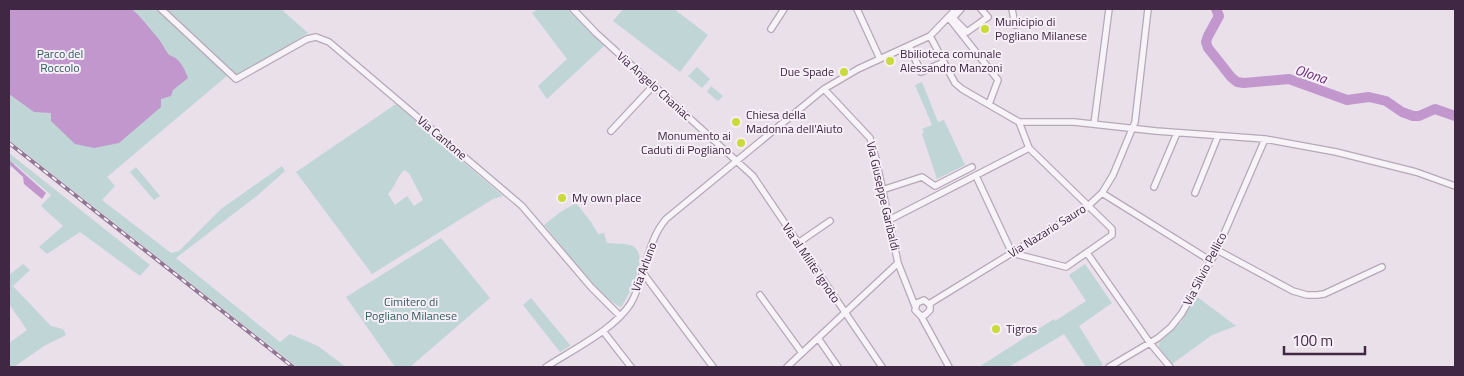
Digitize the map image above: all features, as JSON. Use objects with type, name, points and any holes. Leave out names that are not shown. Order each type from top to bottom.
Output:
[{"type":"street","name":"Via Cantone","points":[[161,9],[236,79],[307,39],[316,37],[329,42],[522,206],[591,287],[620,316]]},
{"type":"street","name":"Via Angelo Chaniac","points":[[573,9],[653,86],[737,161]]},
{"type":"street","points":[[771,29],[784,9]]},
{"type":"street","points":[[857,9],[880,59]]},
{"type":"street","name":"Via Arluno","points":[[546,367],[603,331],[620,316],[630,303],[662,224],[824,89],[858,69],[930,36],[956,9]]},
{"type":"street","points":[[961,9],[953,18],[966,32],[988,17],[981,9]]},
{"type":"street","points":[[1012,9],[1015,25]]},
{"type":"street","points":[[1094,124],[1109,9]]},
{"type":"street","name":"Via Nazario Sauro","points":[[928,302],[1088,206],[1102,193],[1135,122],[1148,9]]},
{"type":"street","points":[[949,18],[998,80],[989,104]]},
{"type":"street","points":[[930,36],[955,83],[1019,122],[1094,124],[1131,129],[1265,139],[1336,152],[1416,172],[1455,186]]},
{"type":"street","points":[[909,46],[921,72],[944,62]]},
{"type":"street","points":[[611,131],[653,86]]},
{"type":"street","name":"Via Giuseppe Garibaldi","points":[[824,89],[870,138],[890,220],[898,263],[916,312],[924,315],[930,332],[949,367]]},
{"type":"street","points":[[976,176],[1012,253],[1064,267],[1110,237],[1112,232],[1110,227],[1029,148],[1019,122]]},
{"type":"street","points":[[1154,187],[1177,133]]},
{"type":"street","points":[[1195,193],[1218,136]]},
{"type":"street","name":"Via Silvio Pellico","points":[[1108,367],[1165,333],[1177,320],[1212,261],[1265,139]]},
{"type":"street","points":[[890,220],[1029,148]]},
{"type":"street","name":"Via al Milite Ignoto","points":[[737,161],[753,176],[882,367]]},
{"type":"street","points":[[882,190],[922,178],[935,186],[972,167]]},
{"type":"street","points":[[1102,193],[1212,261]]},
{"type":"street","points":[[798,243],[830,221]]},
{"type":"street","points":[[1217,250],[1293,291],[1307,295],[1324,294],[1382,267]]},
{"type":"street","points":[[1087,253],[1150,343],[1170,367]]},
{"type":"street","points":[[787,367],[898,263]]},
{"type":"street","points":[[643,273],[713,367]]},
{"type":"street","points":[[908,290],[917,298],[928,302]]},
{"type":"street","points":[[760,295],[802,352]]},
{"type":"street","points":[[915,306],[917,303],[928,302]]},
{"type":"street","points":[[924,315],[930,310],[928,302]]},
{"type":"street","points":[[603,331],[631,367]]},
{"type":"street","points":[[818,338],[838,367]]},
{"type":"green space","points":[[9,9],[281,9],[308,33],[238,77],[175,27],[228,75],[107,177],[115,186],[102,200],[171,253],[179,251],[221,209],[282,166],[285,171],[258,195],[176,258],[280,342],[290,334],[318,346],[346,367],[297,367],[9,140]]},
{"type":"green space","points":[[538,9],[567,9],[604,46],[547,99],[538,86],[567,59],[532,13]]},
{"type":"green space","points":[[623,9],[674,9],[708,35],[680,72],[613,21]]},
{"type":"green space","points":[[697,67],[710,79],[702,88],[688,76]]},
{"type":"green space","points":[[922,82],[938,122],[944,120],[965,165],[937,179],[922,134],[924,132],[922,129],[932,125],[915,85]]},
{"type":"green space","points":[[711,86],[723,96],[718,101],[707,92]]},
{"type":"green space","points":[[396,104],[503,196],[493,199],[372,274],[296,172]],"holes":[[[404,170],[409,173],[423,200],[414,206],[407,196],[395,205],[388,194]]]},
{"type":"green space","points":[[9,153],[150,265],[140,276],[80,232],[47,254],[39,247],[63,226],[41,206],[51,195],[15,164],[9,169]]},
{"type":"green space","points":[[136,167],[160,196],[154,200],[130,172]]},
{"type":"green space","points":[[576,203],[598,234],[604,233],[607,243],[630,245],[636,249],[639,255],[639,264],[634,282],[621,307],[604,295],[544,225]]},
{"type":"green space","name":"Cimitero di Pogliano Milanese","points":[[441,238],[490,298],[410,367],[395,367],[346,297]]},
{"type":"green space","points":[[23,264],[30,270],[13,286],[51,326],[63,329],[66,335],[44,346],[14,367],[9,367],[9,343],[27,330],[9,304],[9,275]]},
{"type":"green space","points":[[1085,264],[1112,303],[1079,326],[1103,365],[1099,367],[1086,367],[1064,334],[1009,367],[979,367],[1086,301],[1069,275]]},
{"type":"green space","points":[[1196,296],[1236,326],[1212,335],[1172,364],[1159,347],[1159,343],[1181,322]]},
{"type":"green space","points":[[531,298],[570,346],[560,352],[523,305]]},
{"type":"shaded area","name":"Parco del Roccolo","points":[[9,9],[132,9],[158,38],[169,55],[179,61],[188,78],[173,90],[171,96],[161,99],[161,107],[119,143],[94,148],[75,144],[51,121],[51,113],[34,112],[9,94]]},
{"type":"shaded area","points":[[9,160],[46,193],[42,199],[24,184],[23,177],[9,164]]},
{"type":"waterway","name":"Olona","points":[[1216,9],[1219,16],[1206,42],[1208,48],[1237,82],[1289,79],[1347,100],[1369,97],[1386,101],[1402,112],[1413,116],[1419,116],[1435,109],[1455,116]]},
{"type":"railway","points":[[9,143],[293,367]]},
{"type":"place","name":"Municipio di Pogliano Milanese","points":[[985,29]]},
{"type":"place","name":"Bbilioteca comunale Alessandro Manzoni","points":[[890,61]]},
{"type":"place","name":"Due Spade","points":[[844,72]]},
{"type":"place","name":"Chiesa della Madonna dell'Aiuto","points":[[736,122]]},
{"type":"place","name":"Monumento ai Caduti di Pogliano","points":[[741,143]]},
{"type":"place","name":"My own place","points":[[562,198]]},
{"type":"place","name":"Tigros","points":[[996,329]]}]
